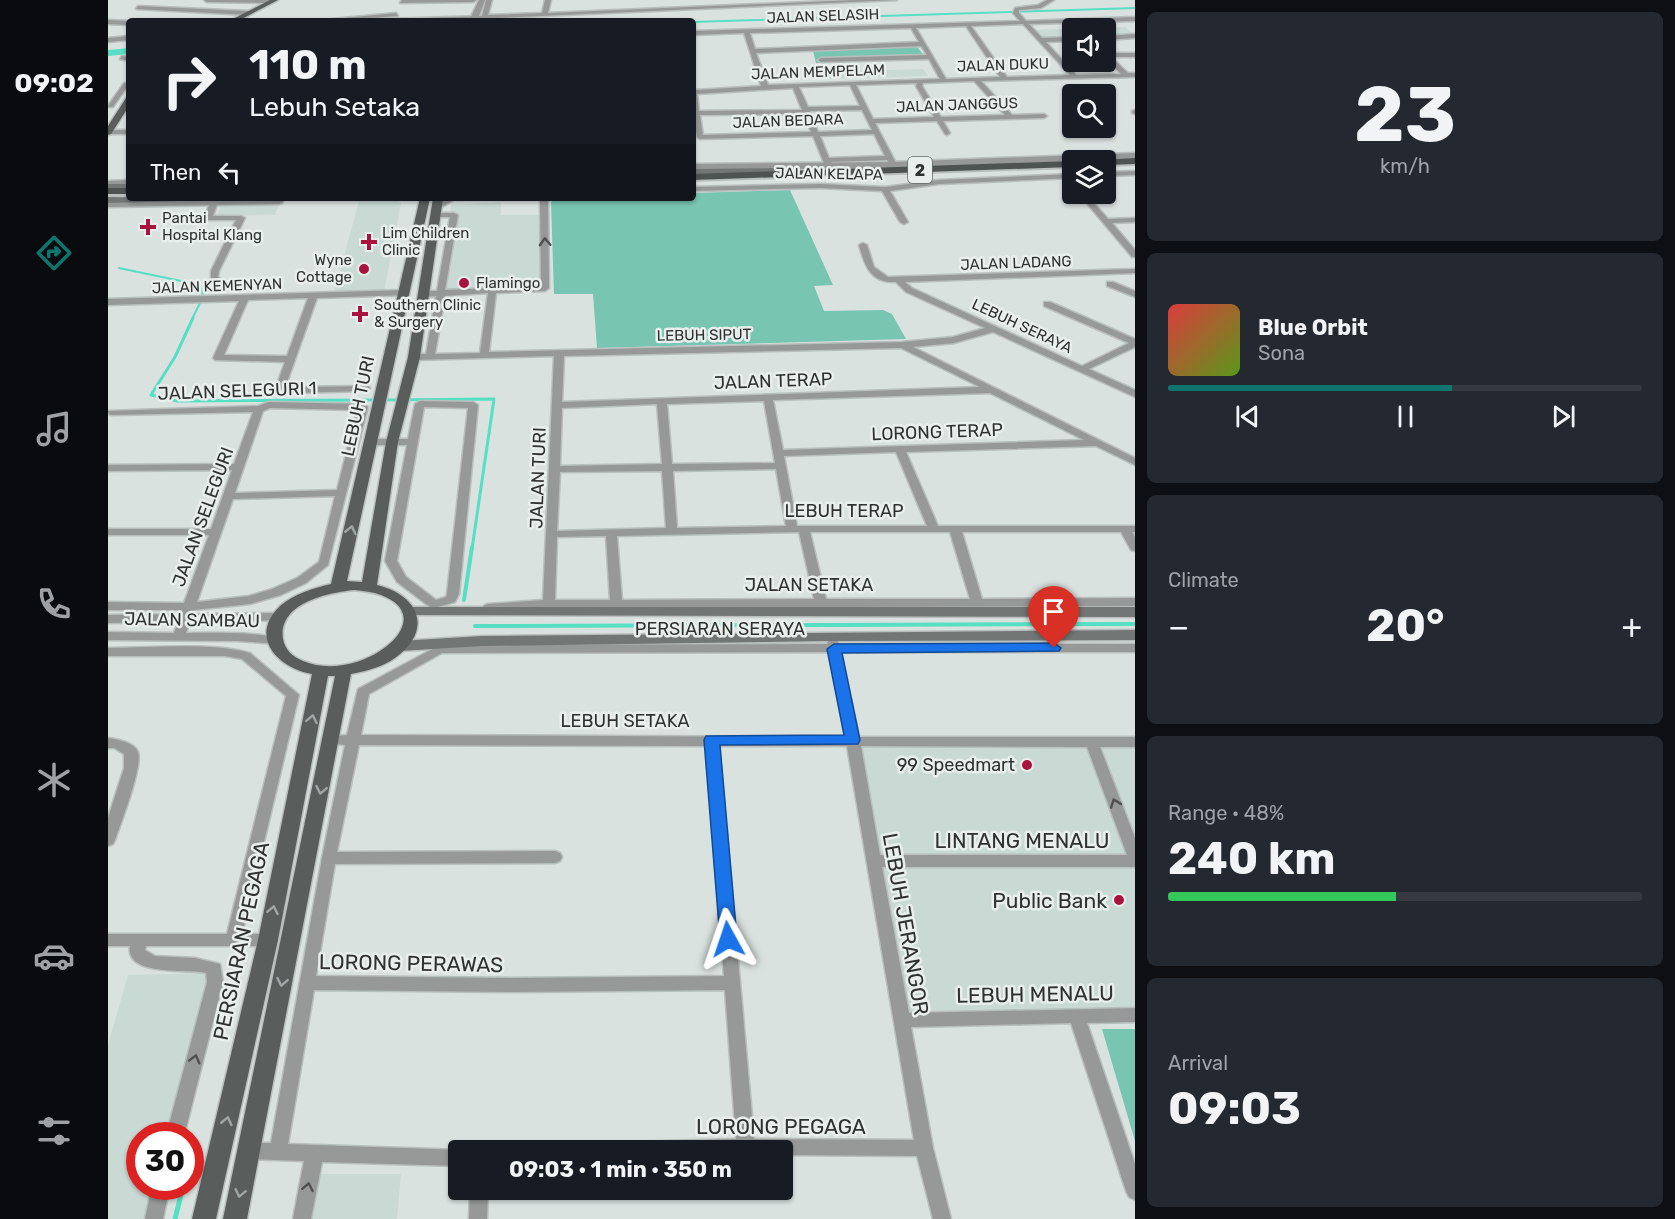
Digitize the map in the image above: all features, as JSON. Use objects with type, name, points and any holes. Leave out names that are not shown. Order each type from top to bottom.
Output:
[{"type":"highway","points":[[1116,162],[1135,161]]},
{"type":"highway","name":"2","points":[[696,183],[768,177],[1062,164]]},
{"type":"highway","points":[[1116,168],[1135,167]]},
{"type":"highway","points":[[696,183],[915,178],[944,175]]},
{"type":"highway","name":"2","points":[[768,177],[1062,176]]},
{"type":"highway","points":[[108,194],[126,188]]},
{"type":"highway","points":[[108,194],[126,196]]},
{"type":"main road","points":[[239,18],[273,1]]},
{"type":"main road","points":[[108,132],[126,106]]},
{"type":"main road","points":[[696,172],[924,170]]},
{"type":"main road","name":"LEBUH TURI","points":[[338,586],[404,295],[422,201]]},
{"type":"main road","points":[[369,587],[392,442],[414,357],[438,203]]},
{"type":"main road","points":[[404,295],[418,302],[421,314]]},
{"type":"main road","points":[[338,586],[369,587],[387,592],[401,601],[410,612],[410,629],[400,646],[386,658],[366,667],[344,671],[304,668],[290,661],[280,651],[275,640],[275,629],[280,617],[304,597],[338,586]]},
{"type":"main road","name":"PERSIARAN SERAYA","points":[[410,612],[1135,612]]},
{"type":"main road","name":"PERSIARAN SERAYA","points":[[400,646],[482,641],[833,643],[1135,635]]},
{"type":"main road","name":"PERSIARAN PEGAGA","points":[[204,1219],[267,940],[321,671]]},
{"type":"main road","points":[[235,1219],[344,671]]},
{"type":"main road","points":[[220,1150],[249,1151]]},
{"type":"street","points":[[207,0],[273,1]]},
{"type":"street","points":[[394,18],[402,1],[473,0]]},
{"type":"street","points":[[474,18],[482,0]]},
{"type":"street","points":[[485,16],[489,0]]},
{"type":"street","points":[[545,13],[548,0]]},
{"type":"street","points":[[664,0],[668,9]]},
{"type":"street","points":[[478,18],[745,3],[892,0]]},
{"type":"street","points":[[1051,0],[1039,7],[1016,11],[1074,76]]},
{"type":"street","points":[[138,8],[248,13]]},
{"type":"street","name":"JALAN SELASIH","points":[[1116,19],[1135,18]]},
{"type":"street","points":[[1116,19],[1135,36]]},
{"type":"street","points":[[817,20],[825,28]]},
{"type":"street","name":"JALAN SELASIH","points":[[696,33],[1062,20]]},
{"type":"street","points":[[108,22],[126,23]]},
{"type":"street","points":[[967,24],[1005,79]]},
{"type":"street","points":[[912,26],[944,80]]},
{"type":"street","points":[[746,31],[765,87]]},
{"type":"street","points":[[1116,37],[1135,36]]},
{"type":"street","points":[[108,40],[126,39]]},
{"type":"street","points":[[1041,40],[1062,39]]},
{"type":"street","points":[[753,51],[923,44]]},
{"type":"street","points":[[819,48],[826,78]]},
{"type":"street","points":[[1116,55],[1135,55]]},
{"type":"street","points":[[1056,57],[1062,56]]},
{"type":"street","points":[[821,60],[930,57]]},
{"type":"street","points":[[1116,65],[1127,76]]},
{"type":"street","name":"JALAN DUKU","points":[[944,80],[1135,75]]},
{"type":"street","name":"JALAN MEMPELAM","points":[[696,91],[795,85],[826,78],[852,83],[944,80]]},
{"type":"street","points":[[976,80],[1010,117]]},
{"type":"street","points":[[921,81],[919,86],[947,133]]},
{"type":"street","points":[[852,83],[891,162]]},
{"type":"street","points":[[110,106],[126,84]]},
{"type":"street","points":[[795,85],[828,163]]},
{"type":"street","points":[[110,106],[126,103]]},
{"type":"street","points":[[696,108],[697,113],[864,108]]},
{"type":"street","name":"JALAN BEDARA","points":[[697,113],[700,137],[876,132]]},
{"type":"street","name":"JALAN JANGGUS","points":[[871,121],[1044,116]]},
{"type":"street","points":[[108,132],[126,132]]},
{"type":"street","points":[[696,167],[1135,156]]},
{"type":"street","points":[[1116,174],[1135,173]]},
{"type":"street","name":"JALAN KELAPA","points":[[696,183],[885,189],[939,182],[1062,176]]},
{"type":"street","points":[[885,189],[904,222]]},
{"type":"street","points":[[108,194],[126,197]]},
{"type":"street","points":[[149,201],[279,201]]},
{"type":"street","points":[[425,294],[540,290],[546,286],[544,201]]},
{"type":"street","points":[[214,202],[208,218],[241,218],[215,271],[214,278],[224,284]]},
{"type":"street","points":[[430,357],[454,215],[438,203]]},
{"type":"street","points":[[1091,204],[1135,255]]},
{"type":"street","points":[[1106,221],[1135,220]]},
{"type":"street","name":"LEBUH SERAYA","points":[[863,245],[870,268],[886,280],[899,281],[909,290],[1135,394]]},
{"type":"street","name":"JALAN LADANG","points":[[899,281],[1135,272]]},
{"type":"street","points":[[1110,284],[1135,294]]},
{"type":"street","points":[[484,355],[492,292]]},
{"type":"street","name":"JALAN KEMENYAN","points":[[108,302],[404,295]]},
{"type":"street","points":[[313,297],[281,387],[285,389],[365,388]]},
{"type":"street","points":[[244,299],[218,358],[291,359]]},
{"type":"street","points":[[1047,304],[1135,343]]},
{"type":"street","name":"LEBUH SIPUT","points":[[414,357],[902,345],[954,340],[993,329]]},
{"type":"street","points":[[1081,370],[1135,343]]},
{"type":"street","points":[[902,345],[1135,462]]},
{"type":"street","name":"JALAN TURI","points":[[549,604],[559,353]]},
{"type":"street","name":"JALAN TERAP","points":[[557,405],[990,390]]},
{"type":"street","points":[[768,398],[780,466],[821,603]]},
{"type":"street","points":[[662,401],[672,532]]},
{"type":"street","points":[[420,404],[473,405],[453,594],[451,599],[444,603],[434,604],[401,579],[391,561],[412,442],[420,404]]},
{"type":"street","name":"JALAN SELEGURI 1","points":[[112,412],[259,409],[269,405],[358,405],[363,407]]},
{"type":"street","name":"LEBUH TURI","points":[[108,606],[189,605],[256,600],[312,574],[324,563],[363,407]]},
{"type":"street","name":"JALAN SELEGURI","points":[[179,636],[259,409]]},
{"type":"street","points":[[370,442],[412,442]]},
{"type":"street","name":"LORONG TERAP","points":[[778,453],[1098,443]]},
{"type":"street","points":[[900,449],[934,529]]},
{"type":"street","points":[[555,469],[780,466]]},
{"type":"street","points":[[108,468],[238,467]]},
{"type":"street","points":[[227,496],[341,493]]},
{"type":"street","name":"LEBUH TERAP","points":[[553,534],[798,529],[1130,529]]},
{"type":"street","points":[[955,529],[976,603]]},
{"type":"street","points":[[1130,529],[1135,548]]},
{"type":"street","points":[[108,532],[216,532]]},
{"type":"street","points":[[611,533],[616,604]]},
{"type":"street","name":"JALAN SETAKA","points":[[485,612],[488,608],[497,606],[549,604],[1135,602]]},
{"type":"street","name":"JALAN SAMBAU","points":[[108,619],[280,617]]},
{"type":"street","name":"JALAN SAMBAU","points":[[108,636],[237,637],[275,640]]},
{"type":"street","name":"PERSIARAN SERAYA","points":[[278,1152],[329,858],[363,692],[440,649],[833,643],[1135,648]]},
{"type":"street","name":"LEBUH JERANGOR","points":[[833,643],[853,740],[924,1148],[942,1219]]},
{"type":"street","name":"PERSIARAN PEGAGA","points":[[108,652],[225,652],[246,656],[293,695],[233,940]]},
{"type":"street","name":"LEBUH SETAKA","points":[[331,740],[1135,742]]},
{"type":"street","points":[[712,740],[745,1140]]},
{"type":"street","points":[[1092,742],[1135,860]]},
{"type":"street","points":[[108,743],[117,744],[130,752],[131,760],[131,768],[108,840]]},
{"type":"street","points":[[329,858],[555,857]]},
{"type":"street","name":"LINTANG MENALU","points":[[873,861],[1135,860]]},
{"type":"street","points":[[108,940],[267,940]]},
{"type":"street","name":"PERSIARAN PEGAGA","points":[[139,940],[137,953],[143,960],[153,964],[203,964],[214,969],[215,982],[179,1122]]},
{"type":"street","name":"LORONG PERAWAS","points":[[307,982],[520,985],[732,983]]},
{"type":"street","points":[[1076,1015],[1135,1191]]},
{"type":"street","name":"LEBUH MENALU","points":[[901,1020],[1135,1015]]},
{"type":"street","name":"LORONG PEGAGA","points":[[793,1147],[924,1148]]},
{"type":"street","points":[[249,1151],[448,1158]]},
{"type":"street","points":[[302,1219],[314,1154]]},
{"type":"street","points":[[154,1219],[158,1200]]},
{"type":"street","points":[[478,1219],[479,1200]]},
{"type":"shaded area","points":[[1116,27],[1126,27],[1135,36],[1116,37]]},
{"type":"shaded area","points":[[1062,29],[1062,39],[1041,40],[1032,30]]},
{"type":"shaded area","points":[[923,69],[928,76],[828,79],[824,72]]},
{"type":"shaded area","points":[[359,201],[397,201],[401,203],[384,292],[334,293]]},
{"type":"shaded area","points":[[501,202],[501,215],[541,215],[543,287],[445,292],[457,213],[450,213],[451,205]]},
{"type":"shaded area","points":[[279,204],[275,215],[217,216],[221,205]]},
{"type":"shaded area","points":[[858,743],[1135,745],[1135,1010],[908,1013]]},
{"type":"shaded area","points":[[208,973],[169,1122],[126,1122],[126,1200],[149,1200],[144,1219],[108,1219],[108,1045],[128,975]]},
{"type":"shaded area","points":[[318,1174],[401,1174],[397,1219],[309,1219]]},
{"type":"green space","points":[[914,43],[926,58],[816,63],[812,47]]},
{"type":"green space","points":[[790,190],[833,285],[814,286],[824,311],[883,310],[892,314],[906,339],[597,348],[593,294],[554,294],[551,202],[696,201],[696,193]]},
{"type":"green space","points":[[1102,1029],[1135,1029],[1135,1141]]},
{"type":"waterway","points":[[696,22],[1135,8]]},
{"type":"waterway","points":[[108,53],[126,51]]},
{"type":"waterway","points":[[119,268],[200,285],[203,295]]},
{"type":"waterway","points":[[192,319],[200,303]]},
{"type":"waterway","points":[[193,318],[175,357],[151,395],[177,401],[376,400]]},
{"type":"waterway","points":[[383,400],[494,399],[472,549]]},
{"type":"waterway","points":[[464,600],[472,547]]},
{"type":"waterway","points":[[475,626],[1135,624]]},
{"type":"waterway","points":[[175,1219],[180,1200]]},
{"type":"place","name":"Pantai Hospital Klang","points":[[148,227]]},
{"type":"place","name":"Lim Children Clinic","points":[[369,242]]},
{"type":"place","name":"Wyne Cottage","points":[[364,269]]},
{"type":"place","name":"Flamingo","points":[[464,283]]},
{"type":"place","name":"Southern Clinic & Surgery","points":[[360,314]]},
{"type":"place","name":"99 Speedmart","points":[[1027,765]]},
{"type":"place","name":"Public Bank","points":[[1119,900]]},
{"type":"route","points":[[728,939],[712,740],[853,740],[834,649],[1054,648]]}]
